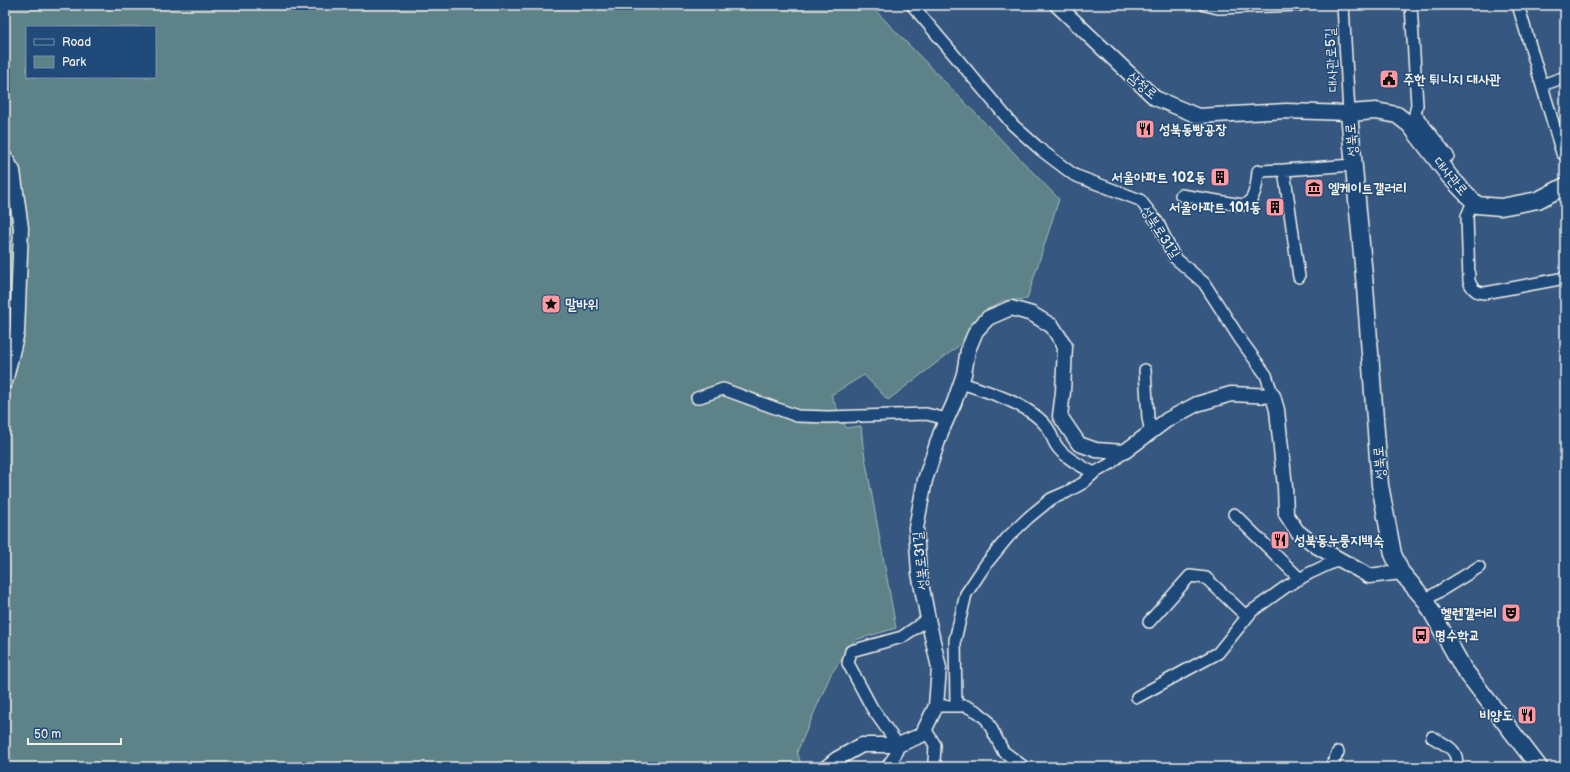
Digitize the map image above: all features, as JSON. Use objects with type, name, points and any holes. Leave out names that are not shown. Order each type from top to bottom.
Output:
[{"type":"main road","name":"대사관로","points":[[1349,113],[1376,111],[1412,119],[1450,177],[1477,205],[1501,207],[1538,200],[1565,186]]},
{"type":"main road","name":"성북로","points":[[1349,113],[1365,287],[1380,485],[1393,554],[1401,572],[1425,600],[1463,668],[1536,766]]},
{"type":"street","name":"성북로31길","points":[[912,5],[1013,125],[1041,150],[1074,175],[1140,200],[1158,223],[1174,258],[1204,283],[1240,339],[1266,374],[1277,410],[1286,514],[1297,531],[1316,546],[1369,576],[1401,572]]},
{"type":"street","name":"삼청로","points":[[1057,5],[1155,98],[1198,116],[1286,111],[1349,113]]},
{"type":"street","points":[[1207,5],[1218,8],[1300,5]]},
{"type":"street","name":"대사관로5길","points":[[1343,5],[1349,113]]},
{"type":"street","points":[[1412,5],[1417,105],[1412,119],[1448,156]]},
{"type":"street","points":[[1518,5],[1562,153],[1565,153]]},
{"type":"street","points":[[1542,85],[1565,77]]},
{"type":"street","points":[[5,158],[13,171],[21,228],[17,332],[5,382]]},
{"type":"street","points":[[1181,195],[1242,205],[1249,203],[1252,198],[1257,185],[1258,171],[1353,165]]},
{"type":"street","points":[[1284,170],[1299,277]]},
{"type":"street","points":[[1473,202],[1467,216],[1469,281],[1473,290],[1480,293],[1485,293],[1565,278]]},
{"type":"street","name":"성북로31길","points":[[827,767],[837,759],[862,745],[898,745],[922,735],[936,706],[939,668],[919,573],[916,528],[925,480],[941,432],[961,384],[968,350],[976,331],[988,318],[1011,308],[1032,314],[1052,326],[1065,346],[1063,392],[1060,416],[1079,444],[1096,450],[1124,452]]},
{"type":"street","points":[[1145,370],[1148,418],[1151,432]]},
{"type":"street","points":[[961,384],[1008,400],[1032,414],[1047,427],[1058,449],[1094,473]]},
{"type":"street","points":[[697,398],[723,389],[797,416],[828,417],[926,414],[947,419]]},
{"type":"street","points":[[956,706],[955,640],[966,594],[1008,537],[1051,499],[1072,489],[1094,473],[1110,464],[1167,420],[1197,404],[1231,394],[1273,396]]},
{"type":"street","points":[[1234,514],[1300,579]]},
{"type":"street","points":[[1137,697],[1218,653],[1252,611],[1287,586],[1340,559]]},
{"type":"street","points":[[1425,600],[1479,567]]},
{"type":"street","points":[[1149,622],[1190,576],[1206,578],[1247,618]]},
{"type":"street","points":[[887,767],[896,754],[898,745],[872,708],[848,663],[851,651],[902,637],[928,619]]},
{"type":"street","points":[[936,706],[966,706],[978,712],[987,720],[1003,751],[1024,767]]},
{"type":"street","points":[[925,729],[935,745],[934,762],[938,767]]},
{"type":"street","points":[[1432,737],[1454,751],[1458,759],[1456,767]]},
{"type":"street","points":[[1331,767],[1338,752]]},
{"type":"green space","points":[[5,5],[870,5],[1059,199],[1027,299],[1002,301],[979,317],[961,344],[888,400],[864,375],[831,395],[846,428],[861,426],[863,446],[896,628],[855,640],[831,674],[797,752],[802,767],[5,767]]},
{"type":"place","name":"주한 튀니지 대사관","points":[[1389,79]]},
{"type":"place","name":"성북동빵공장","points":[[1145,129]]},
{"type":"place","name":"서울아파트 102동","points":[[1220,177]]},
{"type":"place","name":"엘케이트갤러리","points":[[1314,188]]},
{"type":"place","name":"서울아파트 101동","points":[[1275,207]]},
{"type":"place","name":"말바위","points":[[551,304]]},
{"type":"place","name":"성북동누룽지백숙","points":[[1280,540]]},
{"type":"place","name":"헬렌갤러리","points":[[1511,613]]},
{"type":"place","name":"명수학교","points":[[1421,635]]},
{"type":"place","name":"비양도","points":[[1527,715]]}]
